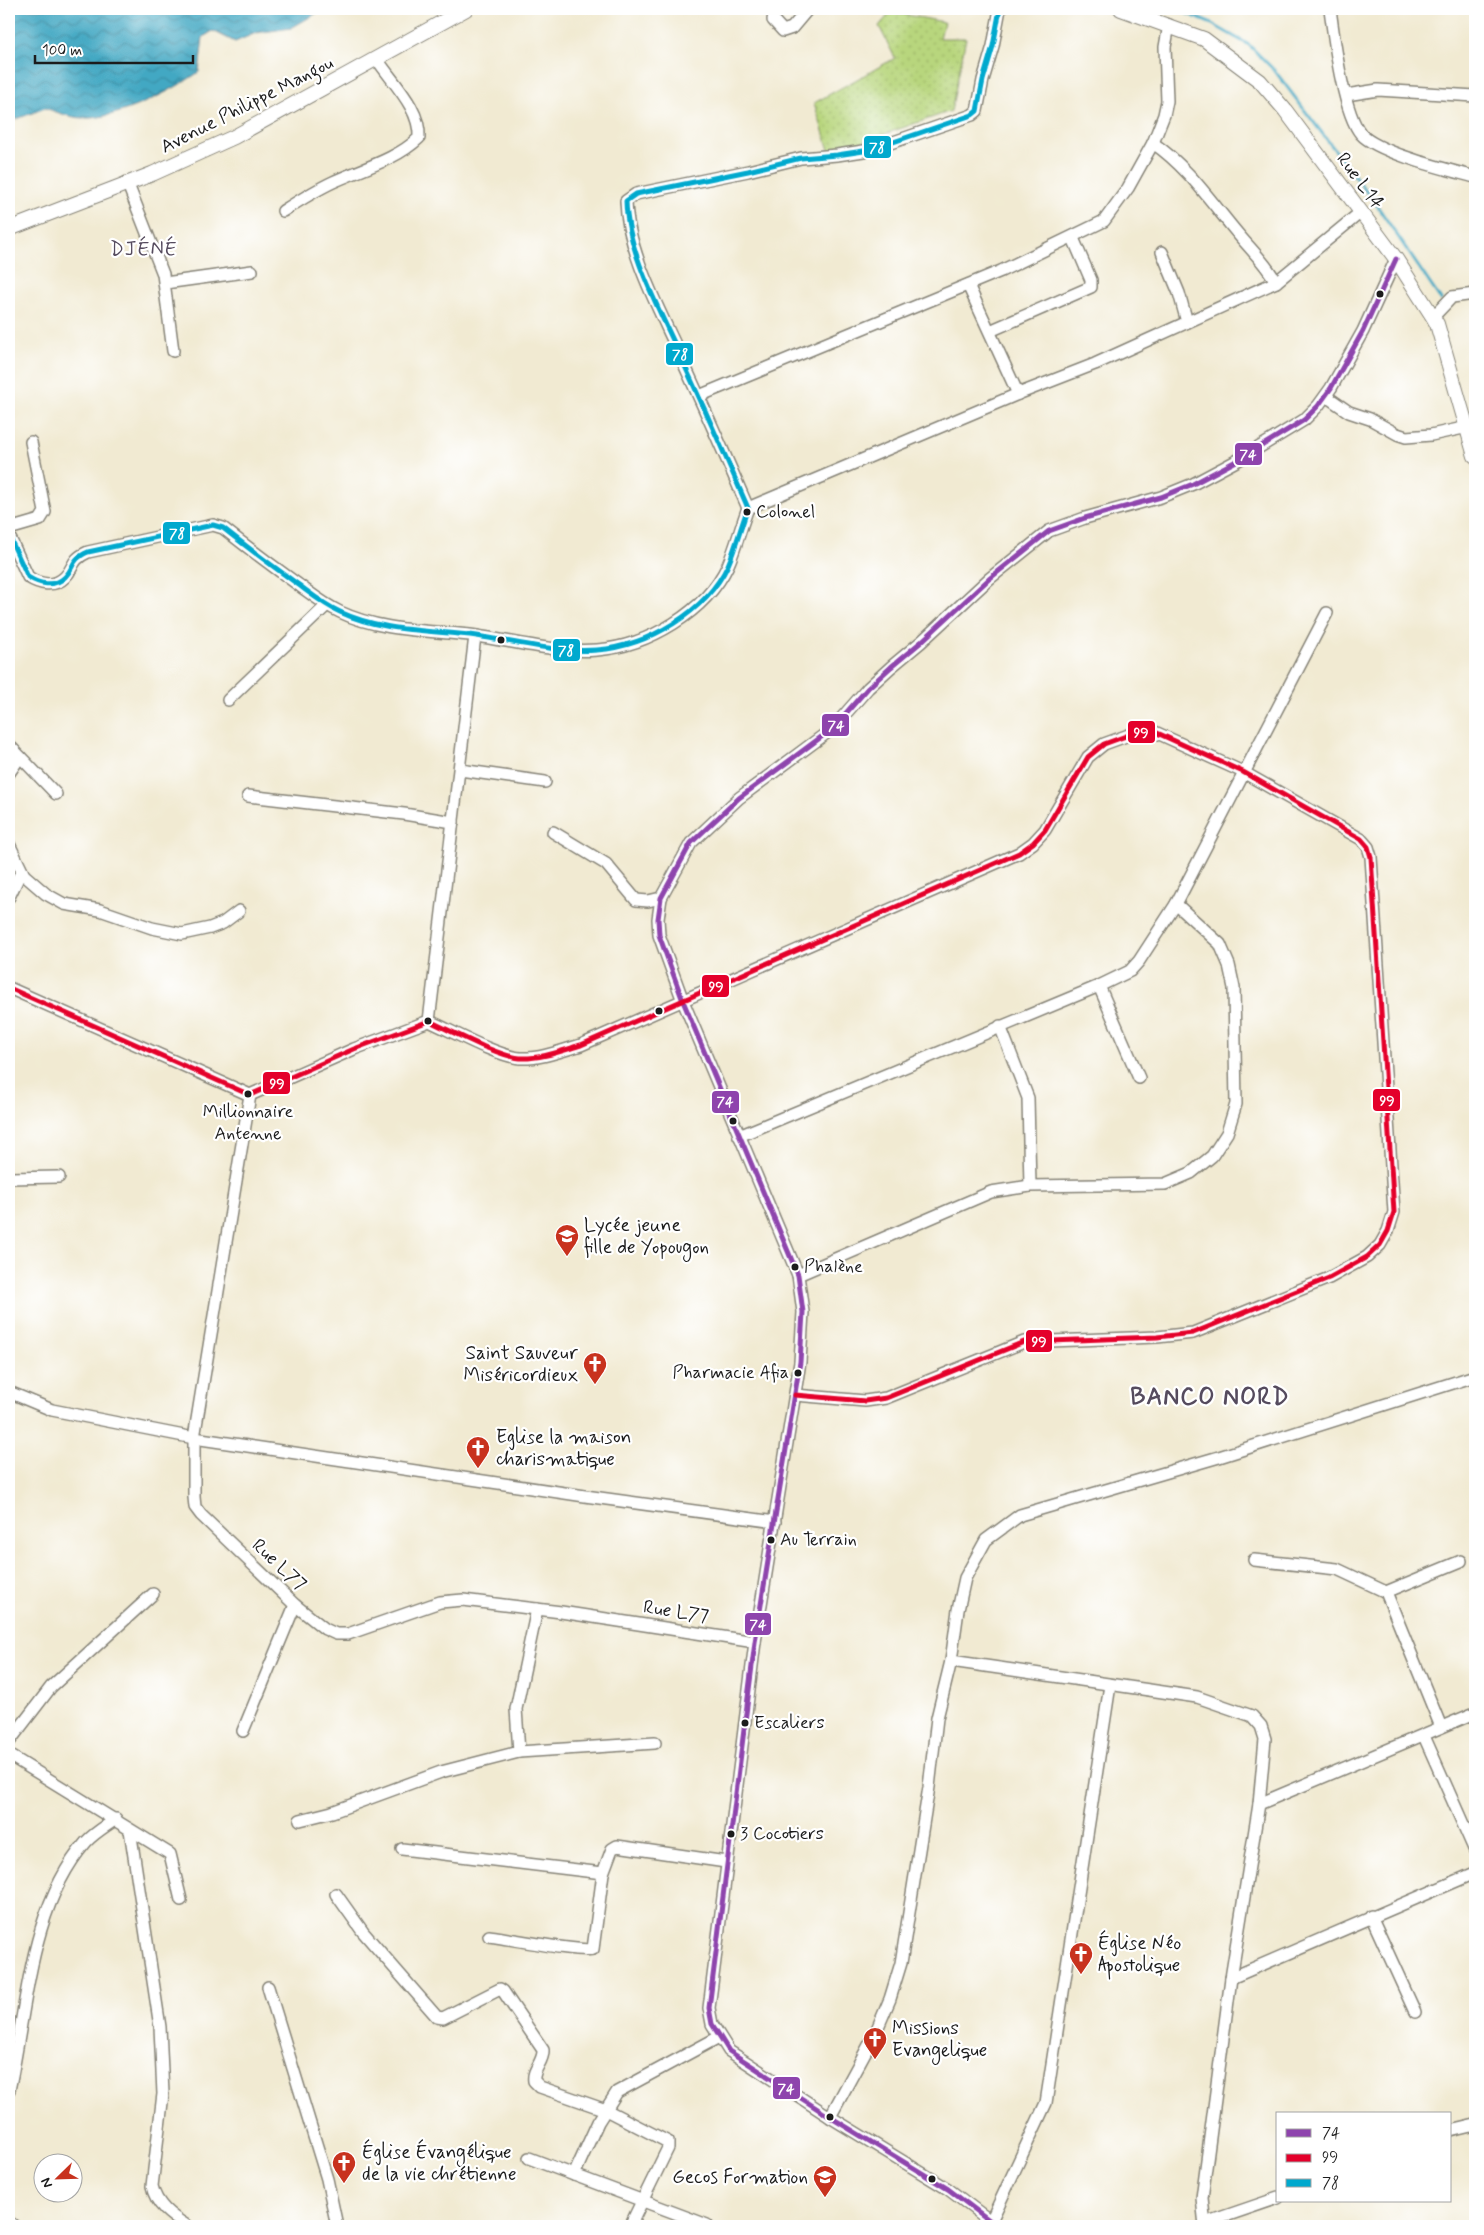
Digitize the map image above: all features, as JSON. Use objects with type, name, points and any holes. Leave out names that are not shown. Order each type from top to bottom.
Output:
[{"type":"street","name":"Avenue Philippe Mangou","points":[[9,229],[127,182],[152,174],[234,137],[466,9]]},
{"type":"street","points":[[775,9],[773,20],[783,30],[792,28],[808,9]]},
{"type":"street","points":[[9,536],[28,577],[45,584],[56,582],[65,577],[73,562],[88,552],[213,524],[223,528],[326,606],[359,620],[390,627],[475,636],[561,649],[598,650],[653,634],[693,611],[707,597],[728,566],[748,508],[641,262],[627,213],[626,201],[636,194],[801,158],[870,150],[972,114],[977,111],[1000,9]]},
{"type":"street","name":"Rue L14","points":[[1121,9],[1204,39],[1260,81],[1285,110],[1396,259],[1437,324],[1470,423],[1475,456]]},
{"type":"street","points":[[1330,9],[1340,76],[1350,113],[1360,133],[1372,144],[1436,167],[1475,177]]},
{"type":"street","points":[[699,396],[968,285],[1073,238],[1104,221],[1128,188],[1153,143],[1167,101],[1165,48],[1169,25]]},
{"type":"street","points":[[283,210],[319,189],[404,149],[419,138],[419,130],[414,114],[377,59]]},
{"type":"street","points":[[1346,95],[1378,90],[1475,96]]},
{"type":"street","points":[[1153,143],[1182,166],[1238,234],[1263,261],[1276,282]]},
{"type":"street","points":[[127,182],[165,283],[173,351]]},
{"type":"street","points":[[748,508],[1018,394],[1095,364],[1276,282],[1361,212]]},
{"type":"street","points":[[990,331],[1091,287],[1091,280],[1073,238]]},
{"type":"street","points":[[1162,252],[1179,293],[1187,322]]},
{"type":"street","points":[[1110,1685],[1046,2103],[994,2223],[948,2189],[830,2117],[729,2051],[712,2024],[709,2008],[726,1862],[755,1642],[800,1362],[803,1312],[798,1274],[683,1001],[659,934],[658,919],[661,898],[691,843],[713,821],[784,764],[832,729],[868,688],[989,579],[1041,538],[1061,526],[1162,498],[1240,459],[1304,420],[1326,396],[1363,331],[1396,259]]},
{"type":"street","points":[[165,283],[252,271]]},
{"type":"street","points":[[968,285],[1018,394]]},
{"type":"street","points":[[1433,317],[1452,297],[1475,294]]},
{"type":"street","points":[[1326,396],[1349,412],[1370,419],[1406,437],[1431,435],[1470,423]]},
{"type":"street","points":[[9,530],[40,520],[45,512],[31,442]]},
{"type":"street","points":[[228,700],[326,606]]},
{"type":"street","points":[[740,1136],[1130,971],[1139,961],[1176,904],[1327,613]]},
{"type":"street","points":[[430,1021],[475,636]]},
{"type":"street","points":[[9,988],[250,1095],[354,1048],[430,1021],[502,1054],[519,1058],[537,1057],[581,1045],[1019,852],[1033,843],[1045,830],[1088,757],[1104,744],[1137,732],[1155,732],[1243,772],[1361,839],[1368,847],[1371,857],[1394,1212],[1388,1231],[1380,1245],[1367,1257],[1329,1278],[1193,1333],[1157,1337],[1036,1340],[1017,1345],[886,1398],[865,1401],[795,1395]]},
{"type":"street","points":[[9,745],[56,794]]},
{"type":"street","points":[[9,773],[20,757]]},
{"type":"street","points":[[460,770],[545,782]]},
{"type":"street","points":[[248,796],[404,814],[453,822]]},
{"type":"street","points":[[553,832],[606,864],[636,900],[648,901],[661,898]]},
{"type":"street","points":[[9,844],[24,875],[46,894],[64,904],[100,910],[152,928],[182,934],[197,932],[223,923],[239,911]]},
{"type":"street","points":[[9,897],[19,876],[24,875]]},
{"type":"street","points":[[798,1274],[978,1196],[1030,1186],[1165,1184],[1191,1173],[1212,1156],[1227,1133],[1236,1104],[1234,988],[1231,973],[1220,944],[1176,904]]},
{"type":"street","points":[[1098,986],[1139,1078]]},
{"type":"street","points":[[1000,1026],[1028,1098],[1030,1186]]},
{"type":"street","name":"Rue L77","points":[[250,1095],[194,1438],[194,1498],[196,1507],[201,1515],[295,1605],[325,1629],[336,1634],[348,1634],[440,1602],[463,1600],[755,1642]]},
{"type":"street","points":[[9,1178],[59,1177]]},
{"type":"street","points":[[830,2117],[875,2034],[890,1999],[901,1963],[929,1787],[937,1718],[951,1661],[965,1578],[986,1540],[1020,1515],[1219,1457],[1475,1376]]},
{"type":"street","points":[[9,1392],[52,1410],[194,1438],[775,1522]]},
{"type":"street","points":[[1254,1560],[1337,1569],[1386,1592],[1441,1727]]},
{"type":"street","points":[[1386,1592],[1461,1562]]},
{"type":"street","points":[[9,1742],[51,1687],[152,1594]]},
{"type":"street","points":[[243,1731],[295,1605]]},
{"type":"street","points":[[519,1752],[516,1709],[536,1609]]},
{"type":"street","points":[[951,1661],[1197,1697],[1252,1716],[1261,1726],[1265,1739],[1259,1804],[1231,1978],[1202,2198],[1205,2225],[1276,2199]]},
{"type":"street","points":[[1259,1804],[1475,1713]]},
{"type":"street","points":[[1424,1736],[1475,1850]]},
{"type":"street","points":[[300,1820],[332,1812],[441,1772],[519,1752],[655,1743]]},
{"type":"street","points":[[9,1755],[116,1818],[130,1830],[162,1847],[170,1854],[181,1900]]},
{"type":"street","points":[[9,2090],[35,1949],[54,1894],[69,1865],[87,1841],[116,1818]]},
{"type":"street","points":[[130,1830],[160,2027],[163,2094],[152,2186],[154,2197],[172,2217],[187,2226]]},
{"type":"street","points":[[490,1936],[572,1948],[593,1949],[603,1872],[612,1848],[617,1846],[726,1862]]},
{"type":"street","points":[[402,1849],[603,1872]]},
{"type":"street","points":[[1231,1978],[1371,1916],[1475,1873]]},
{"type":"street","points":[[336,1894],[375,1946],[437,2017],[443,2018],[500,1989],[543,2050],[542,2058],[533,2074],[534,2082],[540,2088],[606,2110],[668,2142],[668,2148],[630,2226]]},
{"type":"street","points":[[1371,1916],[1415,2012]]},
{"type":"street","points":[[268,1987],[327,2179],[337,2226]]},
{"type":"street","points":[[574,2175],[598,2122],[621,2090],[719,2037]]},
{"type":"street","points":[[1452,2131],[1475,2125]]},
{"type":"street","points":[[529,2158],[707,2225]]},
{"type":"street","points":[[9,2222],[14,2226]]},
{"type":"green space","points":[[891,12],[944,22],[940,38],[966,38],[951,111],[830,153],[814,103],[895,58],[879,26]]},
{"type":"water","points":[[9,9],[324,9],[291,28],[256,33],[235,42],[213,31],[203,37],[199,72],[162,94],[132,108],[103,116],[78,118],[45,108],[9,122]]},
{"type":"waterway","points":[[1176,9],[1212,24],[1249,45],[1275,71],[1378,207],[1441,300]]},
{"type":"transit line","name":"78","points":[[9,536],[28,577],[46,584],[56,583],[65,577],[78,558],[88,552],[213,525],[223,528],[328,606],[356,619],[390,627],[477,636],[582,651],[616,647],[636,642],[655,634],[673,624],[690,611],[705,598],[718,582],[731,558],[748,508],[645,278],[632,239],[626,201],[636,194],[801,158],[870,150],[972,115],[977,111],[1000,9]]},
{"type":"transit line","name":"74","points":[[997,2226],[948,2189],[830,2117],[729,2051],[712,2024],[709,2008],[755,1642],[800,1362],[803,1312],[798,1275],[683,1001],[659,935],[658,919],[661,898],[691,843],[739,798],[832,729],[868,688],[891,667],[989,579],[1049,531],[1085,518],[1161,497],[1193,484],[1240,459],[1304,420],[1318,406],[1331,388],[1363,331],[1396,259]]},
{"type":"transit line","name":"99","points":[[9,988],[250,1095],[354,1049],[429,1021],[499,1053],[520,1058],[543,1056],[581,1045],[1019,853],[1033,843],[1045,830],[1088,757],[1104,744],[1137,732],[1155,732],[1243,772],[1361,839],[1368,847],[1371,857],[1394,1212],[1388,1231],[1380,1245],[1367,1257],[1329,1278],[1193,1333],[1157,1337],[1024,1342],[886,1398],[865,1401],[795,1395]]},
{"type":"place","name":"Colonel","points":[[747,512]]},
{"type":"place","name":"Millionnaire Antenne","points":[[248,1094]]},
{"type":"place","name":"Lycée jeune fille de Yopougon","points":[[567,1257]]},
{"type":"place","name":"Phalène","points":[[795,1267]]},
{"type":"place","name":"Pharmacie Afia","points":[[798,1373]]},
{"type":"place","name":"Saint Sauveur Miséricordieux","points":[[595,1385]]},
{"type":"place","name":"Eglise la maison charismatique","points":[[478,1469]]},
{"type":"place","name":"Au Terrain","points":[[771,1540]]},
{"type":"place","name":"Escaliers","points":[[745,1723]]},
{"type":"place","name":"3 Cocotiers","points":[[731,1834]]},
{"type":"place","name":"Église Néo Apostolique","points":[[1081,1975]]},
{"type":"place","name":"Missions Evangelique","points":[[875,2060]]},
{"type":"place","name":"Église Évangélique de la vie chrétienne","points":[[344,2184]]},
{"type":"place","name":"Gecos Formation","points":[[825,2198]]},
{"type":"district","name":"DJÉNÉ","points":[[144,249]]},
{"type":"district","name":"BANCO NORD","points":[[1210,1397]]}]
